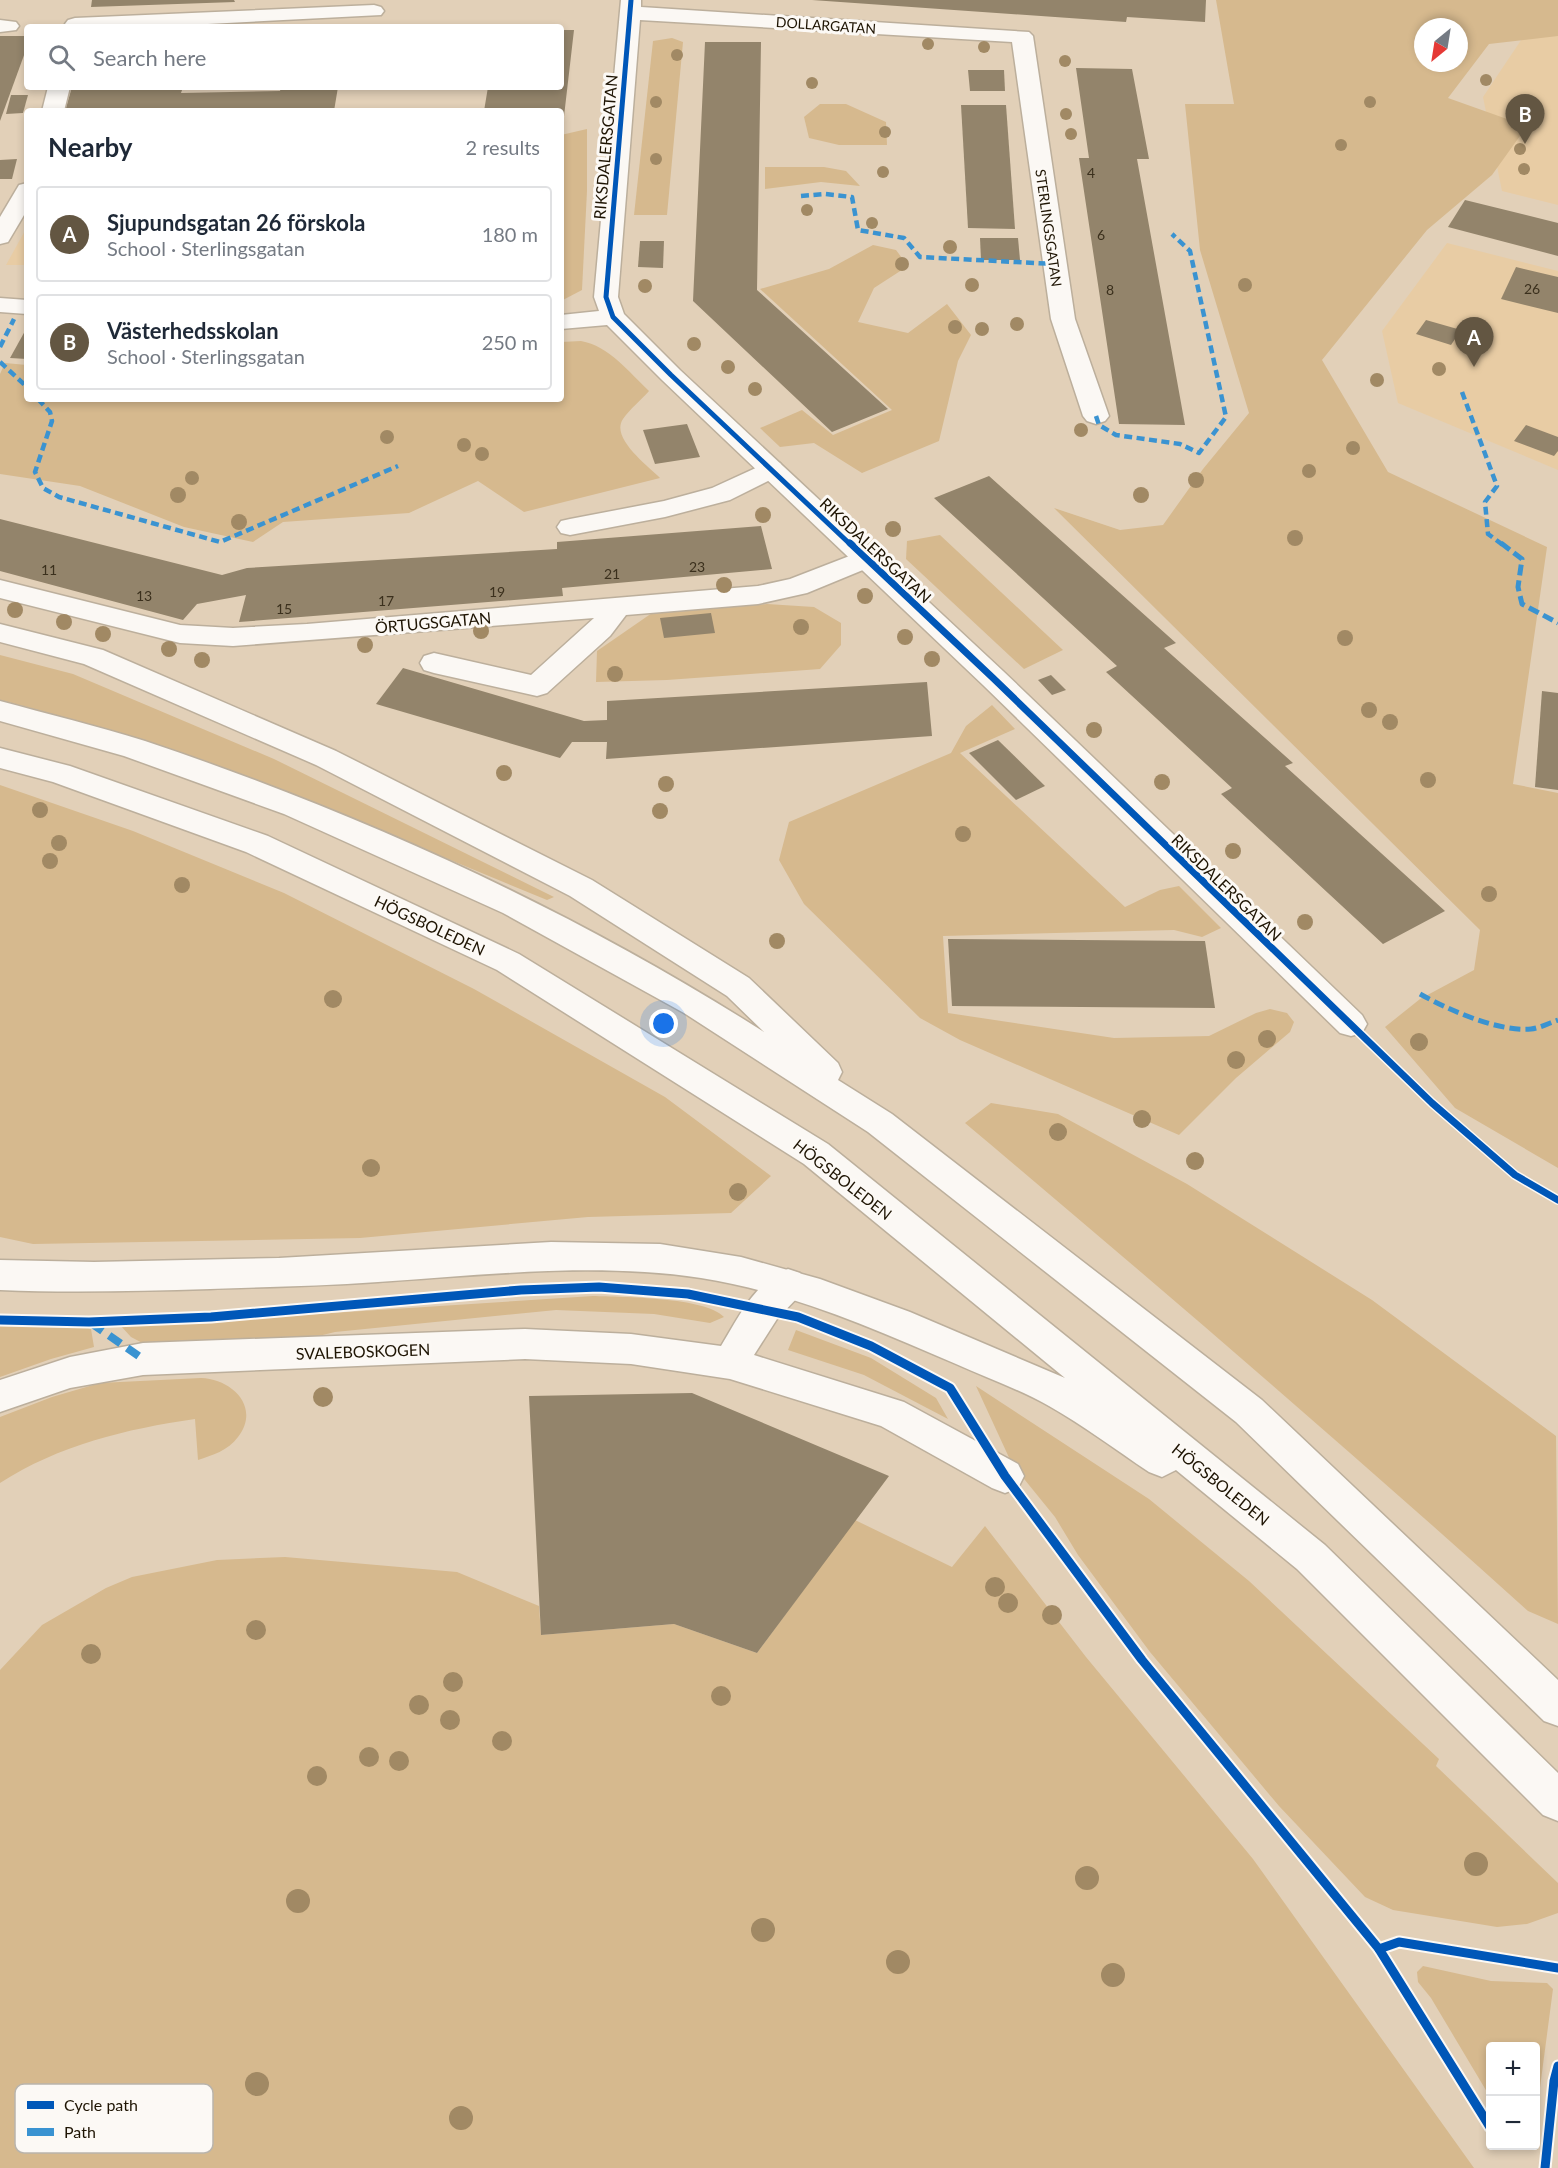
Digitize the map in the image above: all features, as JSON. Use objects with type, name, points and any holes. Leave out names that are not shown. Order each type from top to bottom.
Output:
[{"type":"main road","points":[[76,24],[82,0]]},
{"type":"main road","name":"DOLLARGATAN","points":[[631,7],[1022,36]]},
{"type":"main road","name":"RIKSDALERSGATAN","points":[[631,7],[606,297],[613,317],[865,559],[993,678],[1350,1024]]},
{"type":"main road","points":[[115,24],[374,11]]},
{"type":"main road","name":"STERLINGSGATAN","points":[[1022,36],[1063,319],[1096,416]]},
{"type":"main road","points":[[54,108],[58,90]]},
{"type":"main road","points":[[0,237],[24,195]]},
{"type":"main road","points":[[0,304],[24,307]]},
{"type":"main road","points":[[564,322],[613,317]]},
{"type":"main road","points":[[570,527],[665,509],[721,494],[771,469]]},
{"type":"main road","name":"ÖRTUGSGATAN","points":[[0,589],[146,626],[203,637],[307,633],[758,596],[797,587],[865,559]]},
{"type":"main road","points":[[434,663],[537,686],[600,629],[619,606]]},
{"type":"main road","points":[[0,633],[93,657],[326,758],[581,888],[738,987],[880,1123]]},
{"type":"main road","points":[[0,711],[133,748],[295,806],[514,905],[695,1004],[880,1123],[1249,1411],[1558,1707]]},
{"type":"main road","name":"HÖGSBOLEDEN","points":[[0,758],[60,773],[257,844],[508,962],[816,1154],[1311,1557],[1558,1801]]},
{"type":"main road","points":[[0,1275],[57,1279],[252,1273],[540,1256],[599,1255],[664,1259],[730,1270],[788,1284],[858,1308],[915,1330],[1064,1396],[1311,1557]]},
{"type":"main road","points":[[729,1363],[764,1308],[788,1284]]},
{"type":"main road","name":"SVALEBOSKOGEN","points":[[0,1396],[52,1376],[92,1366],[143,1359],[525,1344],[631,1348],[729,1363],[891,1413],[1005,1476]]},
{"type":"shaded area","points":[[1216,0],[1558,0],[1558,36],[1489,44],[1468,72],[1468,18],[1414,18],[1414,72],[1468,72],[1448,98],[1527,126],[1492,175],[1427,230],[1322,360],[1388,472],[1547,547],[1513,784],[1558,793],[1558,1168],[1455,1108],[1385,1027],[1420,999],[1474,970],[1480,930],[1054,508],[1120,530],[1163,525],[1203,469],[1249,413],[1200,250],[1185,104],[1234,104]]},
{"type":"shaded area","points":[[1548,0],[1558,0],[1558,205],[1502,191],[1483,97]]},
{"type":"shaded area","points":[[672,38],[683,42],[667,215],[634,215],[653,41]]},
{"type":"shaded area","points":[[820,104],[846,104],[886,122],[887,145],[839,145],[809,138],[804,117]]},
{"type":"shaded area","points":[[587,129],[587,191],[582,290],[564,299],[564,134]]},
{"type":"shaded area","points":[[765,167],[824,167],[846,171],[860,186],[821,182],[765,189]]},
{"type":"shaded area","points":[[24,232],[24,265],[6,265]]},
{"type":"shaded area","points":[[1447,243],[1558,271],[1558,470],[1398,403],[1382,331]]},
{"type":"shaded area","points":[[873,245],[896,250],[908,266],[874,288],[858,322],[908,333],[947,304],[971,335],[958,361],[939,441],[862,473],[814,443],[780,447],[760,428],[802,410],[833,435],[892,410],[760,289],[829,269]]},
{"type":"shaded area","points":[[581,341],[601,348],[649,391],[626,415],[620,426],[622,435],[632,451],[660,478],[524,512],[478,481],[409,513],[283,522],[253,542],[184,527],[80,486],[0,474],[0,374],[5,363],[24,365],[24,402],[564,402],[564,342]]},
{"type":"shaded area","points":[[940,535],[1063,650],[1024,669],[906,559],[907,541]]},
{"type":"shaded area","points":[[767,604],[814,607],[841,623],[841,645],[820,669],[667,680],[596,682],[597,651],[652,613]]},
{"type":"shaded area","points":[[0,655],[73,674],[274,759],[554,897],[547,900],[209,764],[70,719],[0,700]]},
{"type":"shaded area","points":[[992,705],[1015,729],[960,753],[1125,907],[1160,890],[1179,886],[1221,928],[1202,937],[1174,930],[943,936],[948,1013],[1114,1038],[1209,1036],[1256,1013],[1270,1009],[1287,1013],[1294,1022],[1290,1032],[1236,1078],[1179,1135],[960,1040],[920,1018],[804,904],[779,860],[789,822],[951,753],[966,726]]},
{"type":"shaded area","points":[[0,785],[133,831],[284,893],[474,989],[665,1097],[771,1176],[731,1213],[588,1217],[360,1238],[33,1244],[0,1237]]},
{"type":"shaded area","points":[[991,1103],[1058,1114],[1187,1184],[1372,1300],[1556,1436],[1558,1624],[1528,1611],[1249,1365],[965,1123]]},
{"type":"shaded area","points":[[593,1296],[682,1302],[714,1310],[724,1317],[710,1323],[654,1314],[556,1310],[335,1332],[298,1341],[150,1347],[131,1337],[120,1325],[139,1319],[223,1320]]},
{"type":"shaded area","points":[[0,1323],[83,1326],[91,1329],[94,1347],[0,1377]]},
{"type":"shaded area","points":[[796,1330],[871,1358],[936,1398],[948,1419],[864,1375],[788,1350]]},
{"type":"shaded area","points":[[201,1378],[223,1383],[240,1397],[245,1405],[244,1426],[238,1437],[230,1446],[219,1452],[198,1460],[195,1419],[94,1440],[46,1458],[0,1483],[0,1417],[52,1397],[100,1383]]},
{"type":"shaded area","points":[[976,1386],[1149,1499],[1249,1581],[1439,1759],[1436,1766],[1558,1883],[1558,1913],[1527,1924],[1497,1927],[1393,1910],[1365,1897],[1279,1806],[1150,1652],[1078,1555],[1055,1517],[1012,1464]]},
{"type":"shaded area","points":[[855,1520],[952,1567],[985,1526],[1086,1657],[1253,1859],[1474,2168],[0,2168],[0,1670],[42,1625],[106,1588],[132,1577],[217,1560],[285,1557],[457,1572],[539,1606],[541,1635],[674,1624],[757,1653]]},
{"type":"shaded area","points":[[1423,1966],[1491,1981],[1547,1983],[1553,1989],[1540,2088],[1540,2042],[1486,2042],[1486,2090],[1431,1998],[1418,1982],[1417,1972]]},
{"type":"building","points":[[92,0],[234,0],[235,2],[91,7]]},
{"type":"building","points":[[812,0],[1206,0],[1205,22],[1127,17],[1126,22]]},
{"type":"building","points":[[564,30],[574,30],[564,116],[564,108],[484,108],[488,90],[564,90]]},
{"type":"building","points":[[0,36],[24,36],[24,55],[0,121]]},
{"type":"building","points":[[705,42],[761,42],[757,290],[888,409],[832,432],[693,301]]},
{"type":"building","points":[[1076,68],[1132,69],[1149,159],[1137,159],[1185,425],[1119,424],[1079,158],[1089,158]]},
{"type":"building","points":[[968,70],[1004,70],[1005,91],[970,91]]},
{"type":"building","points":[[71,90],[182,90],[181,93],[338,90],[334,108],[66,108]]},
{"type":"building","points":[[11,95],[28,95],[23,113],[6,114]]},
{"type":"building","points":[[961,105],[1006,105],[1015,229],[968,228]]},
{"type":"building","points":[[17,159],[12,179],[0,179],[0,160]]},
{"type":"building","points":[[1465,200],[1558,223],[1558,256],[1448,227]]},
{"type":"building","points":[[980,238],[1018,238],[1020,260],[981,260]]},
{"type":"building","points":[[640,241],[664,241],[663,268],[638,267]]},
{"type":"building","points":[[1516,267],[1558,277],[1558,313],[1501,299]]},
{"type":"building","points":[[1426,320],[1461,330],[1451,345],[1416,334]]},
{"type":"building","points":[[24,333],[24,359],[10,358]]},
{"type":"building","points":[[687,424],[700,457],[655,464],[643,430]]},
{"type":"building","points":[[1526,425],[1558,437],[1558,451],[1554,456],[1514,441]]},
{"type":"building","points":[[989,476],[1176,643],[1164,648],[1293,763],[1285,766],[1445,911],[1383,944],[1221,794],[1232,788],[1106,672],[1117,666],[934,498]]},
{"type":"building","points":[[0,519],[222,575],[247,568],[557,549],[557,542],[761,526],[772,569],[562,588],[563,596],[239,622],[246,595],[197,604],[183,620],[0,571]]},
{"type":"building","points":[[711,613],[715,633],[664,638],[660,618]]},
{"type":"building","points":[[403,668],[584,721],[607,720],[607,701],[927,682],[932,736],[606,759],[607,742],[572,742],[560,758],[376,704]]},
{"type":"building","points":[[1051,675],[1066,690],[1052,695],[1038,680]]},
{"type":"building","points":[[1542,691],[1558,693],[1558,790],[1535,787]]},
{"type":"building","points":[[998,740],[1045,786],[1016,800],[969,753]]},
{"type":"building","points":[[948,939],[1205,941],[1215,1008],[952,1006]]},
{"type":"building","points":[[692,1393],[889,1476],[757,1653],[674,1624],[541,1635],[529,1396]]},
{"type":"marked path","points":[[801,196],[825,194],[852,197],[858,230],[904,238],[920,257],[1054,264]]},
{"type":"marked path","points":[[1096,416],[1099,425],[1116,435],[1180,444],[1199,453],[1226,417],[1190,251],[1172,234]]},
{"type":"marked path","points":[[0,347],[14,319]]},
{"type":"marked path","points":[[0,362],[24,384]]},
{"type":"marked path","points":[[1462,392],[1497,486],[1485,502],[1488,534],[1522,559],[1518,587],[1522,604],[1558,623]]},
{"type":"marked path","points":[[41,402],[50,412],[52,421],[35,472],[43,488],[71,501],[220,542],[398,466]]},
{"type":"marked path","points":[[1420,994],[1458,1012],[1519,1029],[1541,1027],[1558,1020]]},
{"type":"marked path","points":[[91,1323],[143,1359]]},
{"type":"cycle path","points":[[631,0],[606,297],[613,317],[671,375],[993,678],[1432,1103],[1515,1175],[1558,1200]]},
{"type":"cycle path","points":[[0,1320],[89,1322],[211,1317],[521,1290],[599,1287],[688,1294],[798,1317],[871,1346],[950,1388],[1005,1476],[1142,1660],[1379,1949],[1486,2121]]},
{"type":"cycle path","points":[[1379,1949],[1399,1942],[1558,1968]]},
{"type":"cycle path","points":[[1545,2168],[1554,2081],[1558,2066]]},
{"type":"place","name":"Västerhedsskolan","points":[[1525,144]]},
{"type":"place","name":"Sjupundsgatan 26 förskola","points":[[1474,367]]}]
